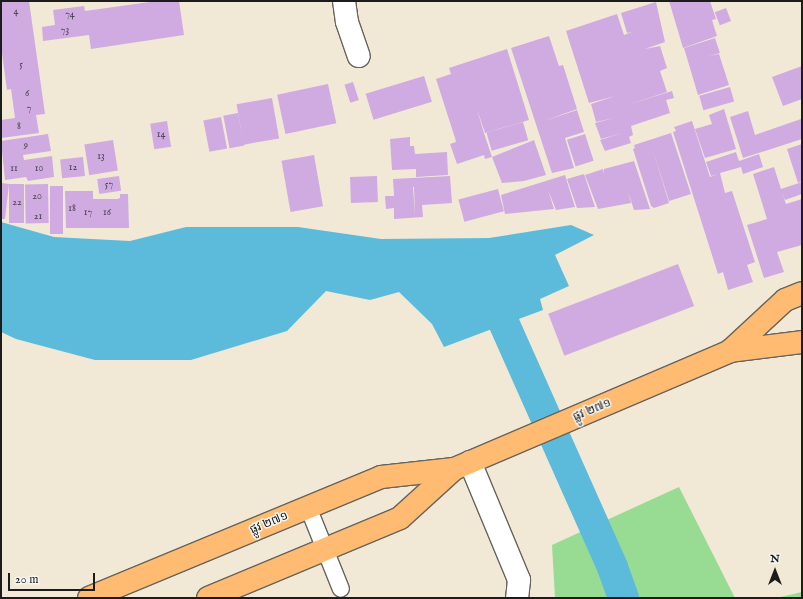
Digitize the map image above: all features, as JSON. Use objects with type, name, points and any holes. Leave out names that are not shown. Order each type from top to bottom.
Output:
[{"type":"main road","name":"ផ្លូវ ២៧១","points":[[730,351],[786,300],[802,293]]},
{"type":"main road","name":"ផ្លូវ ២៧១","points":[[89,598],[381,477],[470,462],[730,351],[802,342]]},
{"type":"main road","name":"ផ្លូវ ២៧១","points":[[208,598],[400,518],[470,462]]},
{"type":"street","points":[[344,1],[347,22],[359,56]]},
{"type":"street","points":[[470,462],[519,580],[517,598]]},
{"type":"lane","points":[[308,507],[341,589]]},
{"type":"green space","points":[[679,487],[735,598],[555,598],[552,545]]},
{"type":"green space","points":[[802,592],[802,598],[776,598]]},
{"type":"water","points":[[1,222],[54,237],[130,241],[186,227],[298,227],[381,239],[489,238],[571,225],[594,235],[555,255],[569,286],[540,299],[543,310],[444,347],[432,324],[399,292],[370,300],[326,291],[287,331],[191,360],[95,360],[16,339],[1,332]]},
{"type":"building","points":[[1,1],[29,1],[45,114],[36,115],[39,133],[1,138],[1,120],[15,118],[11,89],[7,90],[1,46]]},
{"type":"building","points":[[157,1],[179,1],[184,35],[91,49],[89,35],[43,41],[42,27],[55,25],[53,10],[84,6],[85,11]]},
{"type":"building","points":[[669,1],[710,1],[716,19],[712,20],[717,36],[683,48]]},
{"type":"building","points":[[656,2],[665,42],[645,49],[660,46],[667,68],[660,71],[667,92],[624,106],[672,91],[674,98],[666,100],[670,113],[631,126],[633,135],[629,137],[631,143],[605,151],[600,140],[622,133],[601,139],[595,123],[614,118],[596,122],[591,104],[615,96],[589,103],[566,31],[617,14],[624,35],[632,32],[627,33],[621,13]]},
{"type":"building","points":[[726,8],[731,21],[720,25],[715,12]]},
{"type":"building","points":[[549,36],[559,66],[563,65],[577,109],[544,121],[577,110],[584,132],[565,138],[574,168],[552,173],[511,48]]},
{"type":"building","points":[[715,38],[720,53],[709,56],[719,54],[729,85],[698,95],[684,48]]},
{"type":"building","points":[[507,49],[529,120],[485,133],[477,109],[492,157],[485,159],[484,155],[457,164],[450,144],[456,142],[436,79],[451,74],[449,68]]},
{"type":"building","points":[[802,66],[802,99],[783,106],[772,77]]},
{"type":"building","points":[[424,76],[432,102],[374,120],[366,94]]},
{"type":"building","points":[[353,82],[359,100],[350,103],[344,85]]},
{"type":"building","points":[[328,84],[336,123],[285,134],[277,95]]},
{"type":"building","points":[[730,87],[734,101],[703,110],[699,96]]},
{"type":"building","points":[[272,98],[279,138],[244,145],[237,104]]},
{"type":"building","points":[[724,109],[736,149],[705,158],[695,129],[712,124],[709,115]]},
{"type":"building","points":[[748,111],[755,135],[801,119],[802,139],[743,158],[730,117]]},
{"type":"building","points":[[238,113],[244,145],[230,148],[223,116]]},
{"type":"building","points":[[221,117],[227,148],[209,152],[203,120]]},
{"type":"building","points":[[167,121],[171,147],[154,149],[150,124]]},
{"type":"building","points":[[692,121],[710,177],[718,174],[711,176],[706,162],[736,152],[739,161],[759,154],[763,167],[743,174],[741,167],[720,173],[725,193],[732,191],[755,262],[747,265],[753,282],[728,290],[723,272],[718,274],[673,132],[676,131],[674,127]]},
{"type":"building","points":[[523,122],[528,140],[492,151],[486,132]]},
{"type":"building","points":[[671,133],[691,194],[669,201],[652,147],[669,203],[654,208],[651,206],[633,149],[635,148],[634,145]]},
{"type":"building","points":[[48,134],[51,151],[23,155],[24,160],[52,156],[54,177],[28,181],[26,177],[5,180],[1,141]]},
{"type":"building","points":[[585,134],[594,161],[576,167],[567,140]]},
{"type":"building","points":[[410,137],[410,146],[414,146],[415,154],[447,152],[448,175],[416,177],[416,169],[392,170],[390,139]]},
{"type":"building","points":[[113,140],[118,171],[89,175],[84,145]]},
{"type":"building","points":[[534,140],[546,175],[524,181],[502,183],[492,157]]},
{"type":"building","points":[[802,144],[802,181],[798,183],[787,149]]},
{"type":"building","points":[[314,155],[323,206],[291,212],[282,161]]},
{"type":"building","points":[[83,157],[85,176],[62,178],[60,159]]},
{"type":"building","points":[[634,161],[650,209],[634,210],[628,192],[631,203],[598,209],[585,175],[603,169],[604,174],[604,169]]},
{"type":"building","points":[[774,167],[781,189],[802,182],[802,194],[785,200],[782,193],[786,204],[802,199],[802,245],[777,252],[784,272],[764,278],[747,225],[767,219],[753,174]]},
{"type":"building","points":[[584,174],[595,207],[577,208],[567,179]]},
{"type":"building","points":[[565,175],[575,207],[556,210],[548,190],[554,209],[505,214],[501,195]]},
{"type":"building","points":[[119,176],[121,191],[99,194],[97,179]]},
{"type":"building","points":[[377,176],[378,202],[351,203],[350,177]]},
{"type":"building","points":[[450,176],[452,203],[422,205],[423,217],[394,219],[394,208],[386,209],[385,196],[394,196],[393,179]],"holes":[[[413,187],[414,187],[415,216]]]},
{"type":"building","points":[[1,183],[9,184],[5,219],[1,219]]},
{"type":"building","points":[[9,184],[24,184],[24,223],[9,223]]},
{"type":"building","points":[[25,184],[48,184],[49,223],[26,223]]},
{"type":"building","points":[[50,186],[63,186],[63,234],[50,234]]},
{"type":"building","points":[[498,189],[504,211],[464,222],[458,200]]},
{"type":"building","points":[[65,191],[93,191],[93,199],[117,199],[120,198],[120,194],[128,194],[129,228],[66,228]]},
{"type":"building","points":[[678,264],[694,306],[564,356],[548,314]]},
{"type":"waterway","points":[[504,324],[612,567],[623,598]]}]
